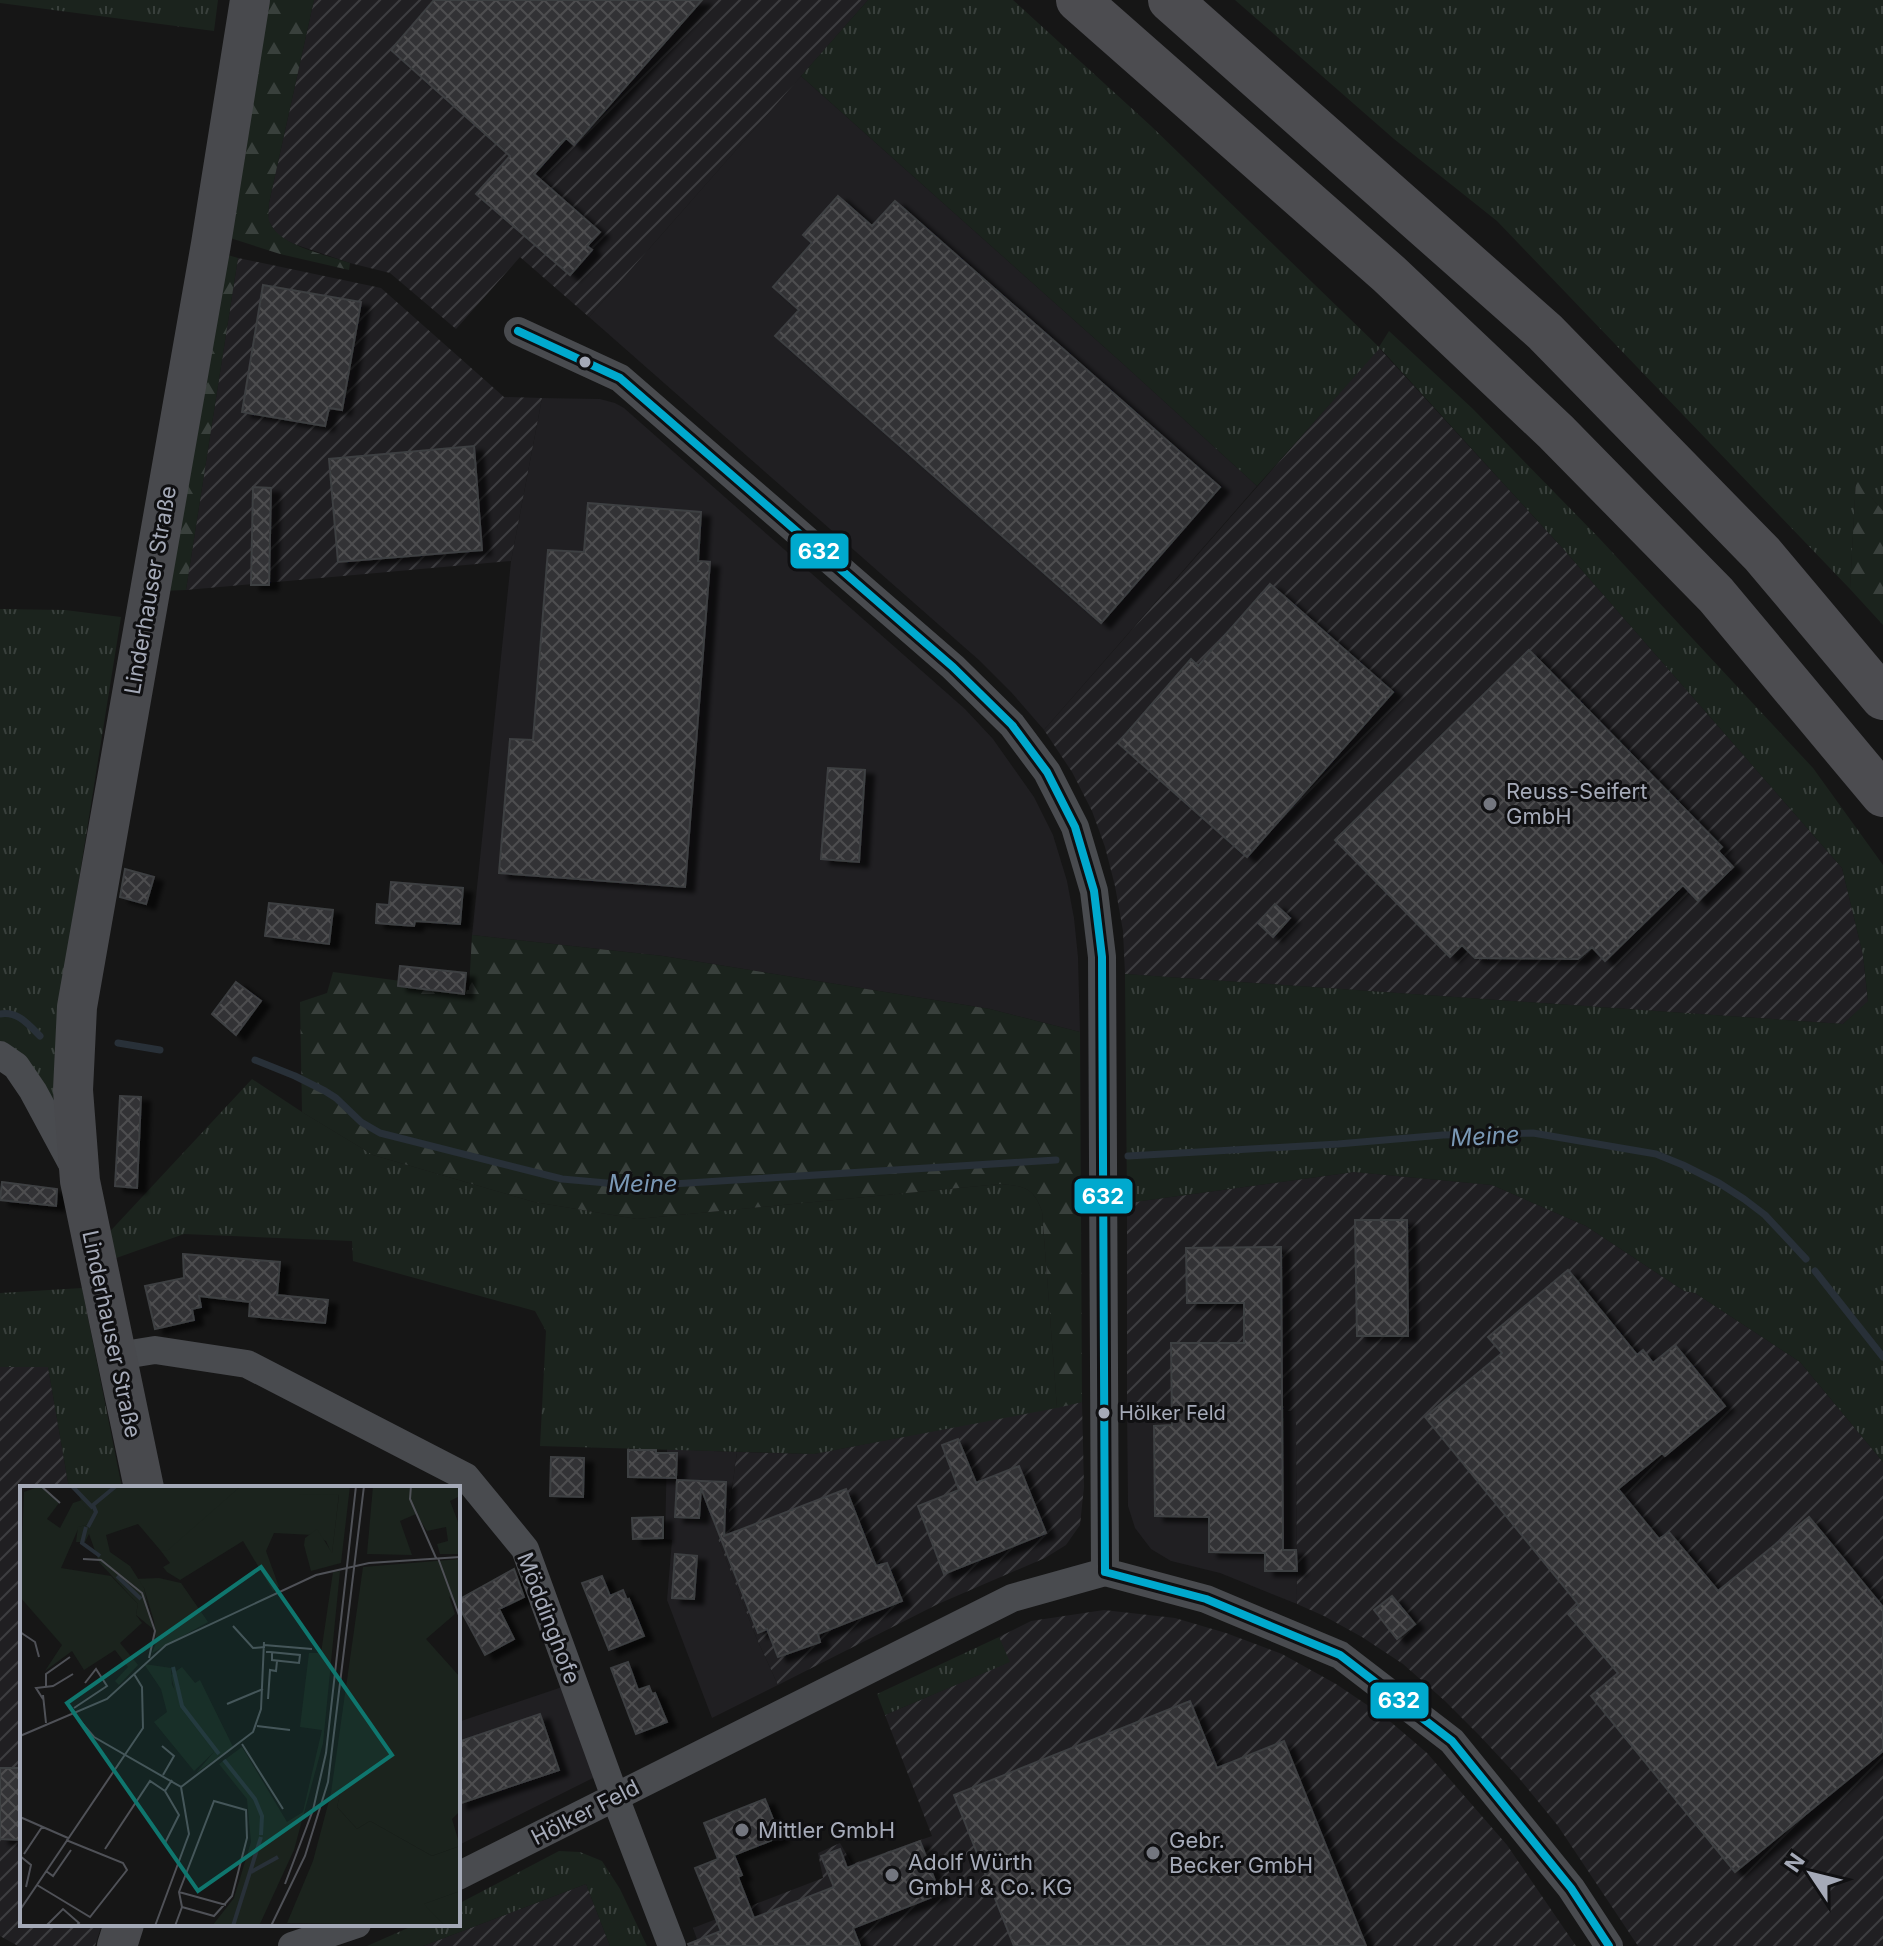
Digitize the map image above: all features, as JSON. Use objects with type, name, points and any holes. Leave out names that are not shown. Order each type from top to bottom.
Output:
[{"type":"highway","points":[[1078,0],[1389,274],[1556,432],[1716,595],[1883,795]]},
{"type":"highway","points":[[1170,0],[1545,332],[1762,554],[1883,698]]},
{"type":"main road","name":"Linderhauser Straße","points":[[144,1486],[80,1181],[73,1090],[77,1007],[209,259],[250,0]]},
{"type":"main road","points":[[117,1946],[123,1926]]},
{"type":"street","points":[[518,331],[620,378],[953,667],[1012,725],[1047,772],[1075,827],[1094,891],[1102,957],[1105,1572],[1206,1599],[1340,1655],[1452,1741],[1571,1888],[1609,1946]]},
{"type":"street","name":"Linderhauser Straße","points":[[0,1055],[16,1066],[33,1091],[80,1181]]},
{"type":"street","name":"Möddinghofe","points":[[118,1356],[155,1350],[247,1364],[466,1477],[525,1549],[672,1946]]},
{"type":"street","name":"Hölker Feld","points":[[460,1875],[1012,1598],[1105,1572]]},
{"type":"street","points":[[292,1946],[351,1926]]},
{"type":"shaded area","points":[[314,0],[868,0],[589,317],[520,257],[456,329],[390,273],[294,244],[278,236],[268,220],[269,203]]},
{"type":"shaded area","points":[[801,76],[1257,486],[1044,730],[980,661],[589,317]]},
{"type":"shaded area","points":[[238,258],[381,288],[504,397],[542,398],[511,561],[186,590]]},
{"type":"shaded area","points":[[1379,348],[1566,552],[1842,868],[1863,955],[1868,1002],[1843,1024],[1125,974],[1123,931],[1105,847],[1092,811],[1072,772],[1044,730]]},
{"type":"shaded area","points":[[542,398],[600,399],[624,408],[965,709],[993,739],[1034,797],[1053,835],[1067,881],[1078,957],[1080,1032],[990,1009],[663,956],[472,935],[511,561]]},
{"type":"shaded area","points":[[1354,1172],[1492,1185],[1586,1226],[1800,1362],[1883,1462],[1883,1946],[1638,1946],[1558,1826],[1479,1735],[1403,1664],[1362,1637],[1297,1604],[1296,1411],[1127,1411],[1127,1203]]},
{"type":"shaded area","points":[[0,1367],[48,1367],[69,1486],[20,1486],[20,1926],[101,1926],[95,1946],[18,1946],[0,1936]]},
{"type":"shaded area","points":[[1082,1402],[1084,1487],[1080,1525],[1066,1545],[1045,1558],[938,1604],[778,1685],[718,1539],[728,1518],[737,1452],[814,1454]]},
{"type":"shaded area","points":[[1296,1411],[1297,1604],[1220,1573],[1171,1561],[1151,1549],[1135,1528],[1128,1506],[1127,1412]]},
{"type":"shaded area","points":[[667,1449],[737,1452],[728,1518],[718,1539],[778,1685],[712,1718],[667,1600],[672,1540],[665,1539]]},
{"type":"shaded area","name":"Gebr. Becker GmbH","points":[[1104,1610],[1175,1618],[1282,1654],[1336,1684],[1385,1717],[1427,1753],[1507,1845],[1576,1946],[707,1946],[698,1942],[693,1928],[823,1878],[818,1853],[840,1843],[852,1864],[932,1836],[885,1715],[1009,1662],[999,1637],[1031,1621]]},
{"type":"shaded area","points":[[568,1685],[599,1775],[460,1844],[460,1721]]},
{"type":"shaded area","points":[[586,1884],[610,1946],[423,1946]]},
{"type":"green space","points":[[0,0],[218,0],[214,31],[0,3]]},
{"type":"green space","points":[[264,0],[314,0],[269,203],[269,221],[283,238],[305,249],[350,263],[349,270],[280,254],[224,236]]},
{"type":"green space","points":[[868,0],[1013,0],[1151,126],[1379,347],[1389,331],[1473,409],[1599,538],[1813,768],[1883,865],[1883,1462],[1800,1362],[1586,1226],[1492,1185],[1354,1172],[1127,1203],[1125,974],[1843,1024],[1868,1001],[1863,955],[1842,868],[1566,552],[1380,348],[1257,486],[801,76]]},
{"type":"green space","points":[[1235,0],[1883,0],[1883,511],[1856,480],[1850,589],[1497,221],[1394,139]]},
{"type":"green space","points":[[221,253],[238,258],[186,590],[161,591]]},
{"type":"green space","points":[[1856,479],[1883,511],[1883,625],[1850,589]]},
{"type":"green space","points":[[0,609],[65,610],[121,617],[72,923],[65,1141],[0,1046]]},
{"type":"green space","points":[[472,935],[663,956],[990,1009],[1080,1032],[1082,1402],[1057,1408],[1042,1211],[1027,1189],[1000,1184],[637,1219],[534,1202],[373,1155],[302,1112],[300,1002],[327,993],[333,972],[469,990]]},
{"type":"green space","points":[[252,1079],[373,1155],[534,1202],[637,1219],[1000,1184],[1027,1189],[1042,1211],[1057,1408],[814,1454],[540,1446],[546,1331],[535,1311],[353,1261],[352,1241],[184,1234],[105,1262],[102,1240]]},
{"type":"green space","points":[[82,1288],[122,1486],[69,1486],[48,1367],[0,1367],[0,1293]]},
{"type":"green space","points":[[999,1637],[1010,1662],[885,1715],[877,1694]]},
{"type":"green space","points":[[559,1851],[580,1852],[602,1861],[620,1889],[647,1946],[610,1946],[586,1884],[423,1946],[367,1946],[412,1926],[460,1926],[460,1903]]},
{"type":"building","points":[[434,0],[702,0],[574,145],[566,138],[534,174],[600,232],[587,246],[592,250],[570,275],[476,194],[510,156],[391,50]]},
{"type":"building","points":[[838,196],[872,226],[895,201],[1220,487],[1101,623],[775,336],[799,310],[773,287],[812,243],[803,235]]},
{"type":"building","points":[[263,285],[361,302],[342,410],[329,408],[325,426],[242,412]]},
{"type":"building","points":[[474,446],[482,550],[338,562],[329,459]]},
{"type":"building","points":[[253,487],[271,488],[269,585],[251,585]]},
{"type":"building","points":[[588,503],[701,512],[698,561],[710,562],[685,887],[499,873],[510,739],[533,740],[548,550],[584,552]]},
{"type":"building","points":[[1270,584],[1393,692],[1247,857],[1118,743],[1191,659],[1198,666]]},
{"type":"building","name":"Reuss-Seifert GmbH","points":[[1529,650],[1722,847],[1718,851],[1733,867],[1698,901],[1683,885],[1605,961],[1592,947],[1578,959],[1475,958],[1462,945],[1450,957],[1335,840]]},
{"type":"building","points":[[828,768],[865,770],[859,862],[821,859]]},
{"type":"building","points":[[125,869],[154,877],[146,904],[120,897]]},
{"type":"building","points":[[391,882],[463,888],[460,924],[415,921],[414,926],[376,923],[377,904],[389,905]]},
{"type":"building","points":[[269,903],[333,910],[329,944],[265,936]]},
{"type":"building","points":[[1275,904],[1290,918],[1273,937],[1258,923]]},
{"type":"building","points":[[400,966],[466,973],[464,994],[398,986]]},
{"type":"building","points":[[236,982],[261,1001],[236,1035],[212,1014]]},
{"type":"building","points":[[120,1096],[141,1097],[137,1188],[115,1186]]},
{"type":"building","points":[[2,1182],[57,1189],[56,1206],[0,1200]]},
{"type":"building","points":[[1355,1220],[1407,1220],[1408,1336],[1357,1336]]},
{"type":"building","points":[[1281,1247],[1283,1550],[1296,1550],[1297,1571],[1265,1571],[1265,1553],[1209,1552],[1209,1517],[1155,1516],[1154,1426],[1172,1425],[1171,1343],[1244,1343],[1244,1303],[1187,1303],[1186,1248]]},
{"type":"building","points":[[183,1254],[280,1262],[277,1295],[328,1300],[325,1323],[249,1316],[250,1302],[199,1296],[201,1307],[192,1309],[194,1320],[155,1329],[145,1286],[184,1278]]},
{"type":"building","points":[[1568,1270],[1637,1355],[1643,1350],[1653,1363],[1675,1345],[1725,1406],[1665,1456],[1662,1453],[1618,1489],[1659,1539],[1669,1532],[1718,1591],[1809,1517],[1883,1607],[1883,1751],[1735,1872],[1591,1696],[1618,1673],[1568,1614],[1579,1605],[1425,1417],[1502,1353],[1488,1337]]},
{"type":"building","points":[[958,1439],[976,1483],[1019,1466],[1046,1533],[944,1574],[918,1506],[959,1490],[942,1445]]},
{"type":"building","points":[[628,1450],[677,1453],[676,1478],[628,1477]]},
{"type":"building","points":[[551,1457],[584,1458],[583,1497],[550,1496]]},
{"type":"building","points":[[677,1480],[726,1482],[724,1536],[846,1489],[876,1566],[887,1563],[902,1601],[818,1634],[820,1642],[778,1657],[767,1629],[758,1633],[701,1488],[699,1518],[675,1517]]},
{"type":"building","points":[[663,1517],[663,1538],[633,1539],[632,1518]]},
{"type":"building","points":[[675,1554],[697,1556],[694,1599],[672,1598]]},
{"type":"building","points":[[514,1569],[524,1597],[499,1609],[514,1639],[485,1655],[460,1609],[460,1599]]},
{"type":"building","points":[[602,1576],[610,1596],[623,1590],[644,1636],[609,1650],[582,1583]]},
{"type":"building","points":[[1392,1596],[1415,1624],[1397,1639],[1374,1610]]},
{"type":"building","points":[[628,1662],[638,1690],[649,1686],[667,1722],[636,1734],[611,1668]]},
{"type":"building","name":"Gebr. Becker GmbH","points":[[1190,1701],[1217,1768],[1284,1741],[1366,1946],[1014,1946],[954,1795]]},
{"type":"building","points":[[540,1714],[559,1770],[460,1803],[460,1741]]},
{"type":"building","points":[[0,1768],[20,1768],[20,1840],[0,1839]]},
{"type":"building","points":[[765,1799],[780,1837],[734,1855],[742,1875],[738,1877],[754,1918],[834,1887],[821,1856],[840,1849],[847,1868],[920,1841],[940,1894],[853,1928],[860,1946],[689,1946],[721,1931],[695,1868],[718,1859],[704,1823]]},
{"type":"waterway","name":"Meine","points":[[0,1014],[17,1016],[40,1036]]},
{"type":"waterway","name":"Meine","points":[[118,1043],[160,1050]]},
{"type":"waterway","name":"Meine","points":[[255,1060],[325,1091],[361,1122],[380,1133],[562,1179],[640,1186],[1056,1160]]},
{"type":"waterway","name":"Meine","points":[[1128,1156],[1443,1135],[1533,1133],[1656,1154],[1683,1165],[1719,1183],[1765,1215],[1806,1259]]},
{"type":"waterway","name":"Meine","points":[[1815,1271],[1883,1357]]},
{"type":"transit line","name":"632","points":[[518,331],[620,378],[953,667],[1012,725],[1047,772],[1075,827],[1094,891],[1102,957],[1105,1572]]},
{"type":"transit line","name":"632","points":[[1105,1572],[1206,1599],[1340,1655],[1452,1741],[1571,1888],[1609,1946]]},
{"type":"place","name":"Reuss-Seifert GmbH","points":[[1490,804]]},
{"type":"place","name":"Hölker Feld","points":[[1104,1413]]},
{"type":"place","name":"Mittler GmbH","points":[[742,1830]]},
{"type":"place","name":"Gebr. Becker GmbH","points":[[1153,1853]]},
{"type":"place","name":"Adolf Würth GmbH & Co. KG","points":[[892,1875]]}]
